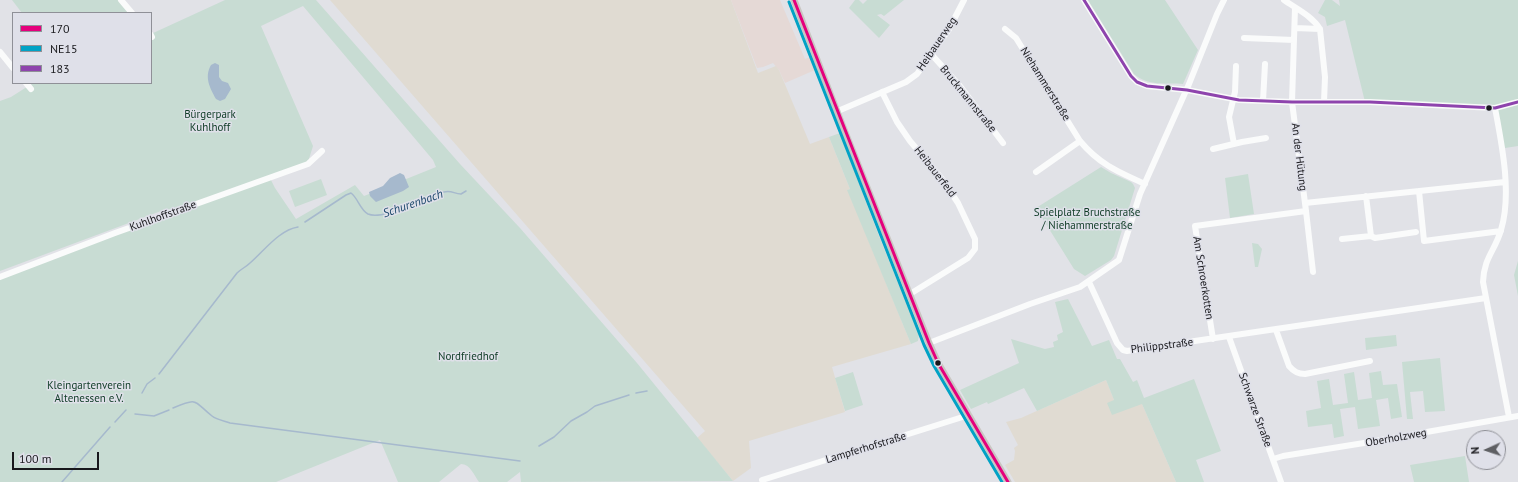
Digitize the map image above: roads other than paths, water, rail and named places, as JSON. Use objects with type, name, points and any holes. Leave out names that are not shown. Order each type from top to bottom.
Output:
[{"type":"main road","points":[[794,0],[929,343],[938,363],[1008,482]]},
{"type":"street","points":[[122,0],[131,12]]},
{"type":"street","name":"Heibauerweg","points":[[838,111],[912,78],[921,70],[932,55],[952,24],[964,0]]},
{"type":"street","points":[[1084,0],[1134,79],[1147,86],[1187,90],[1233,99],[1263,101],[1370,102],[1496,108],[1518,102]]},
{"type":"street","points":[[929,343],[1030,304],[1069,292],[1089,282],[1119,260],[1136,204],[1187,90],[1216,14],[1224,0]]},
{"type":"street","points":[[1284,0],[1316,23],[1320,29],[1325,78],[1324,102]]},
{"type":"street","name":"An der Hütung","points":[[1295,8],[1292,102],[1313,272]]},
{"type":"street","points":[[1295,28],[1320,29]]},
{"type":"street","name":"Niehammerstraße","points":[[1006,29],[1016,38],[1080,141],[1104,164],[1117,172],[1145,184]]},
{"type":"street","points":[[1244,38],[1294,40]]},
{"type":"street","points":[[0,52],[12,67]]},
{"type":"street","name":"Bruckmannstraße","points":[[932,55],[960,86],[1003,143]]},
{"type":"street","points":[[1263,101],[1265,64]]},
{"type":"street","points":[[1234,144],[1229,117],[1235,92],[1236,66]]},
{"type":"street","points":[[27,84],[31,89]]},
{"type":"street","name":"Heibauerfeld","points":[[882,92],[897,122],[910,141],[955,197],[975,239],[975,249],[968,258],[910,294]]},
{"type":"street","points":[[1496,108],[1504,160],[1506,205],[1501,231],[1487,258],[1483,282],[1509,417]]},
{"type":"street","points":[[1213,149],[1266,138]]},
{"type":"street","points":[[1036,172],[1080,141]]},
{"type":"street","name":"Kuhlhoffstraße","points":[[0,277],[114,233],[308,164],[322,151]]},
{"type":"street","points":[[1305,203],[1505,182]]},
{"type":"street","points":[[1417,191],[1424,241],[1501,231]]},
{"type":"street","points":[[1366,196],[1371,236]]},
{"type":"street","name":"Am Schroerkotten","points":[[1213,339],[1195,226],[1306,211]]},
{"type":"street","points":[[1342,239],[1371,236],[1375,238],[1416,232]]},
{"type":"street","name":"Philippstraße","points":[[1089,282],[1117,343],[1123,350],[1132,351],[1486,298]]},
{"type":"street","points":[[1276,330],[1289,366],[1292,370],[1300,374],[1370,361]]},
{"type":"street","name":"Schwarze Straße","points":[[1229,337],[1282,482]]},
{"type":"street","name":"Lampferhofstraße","points":[[762,480],[969,416]]},
{"type":"street","name":"Oberholzweg","points":[[1273,459],[1283,456],[1518,416]]},
{"type":"water","points":[[215,63],[219,65],[219,77],[222,81],[228,83],[231,89],[225,99],[220,101],[216,99],[210,87],[208,78],[209,69],[211,65]]},
{"type":"water","points":[[400,173],[404,175],[409,187],[376,202],[370,196],[369,192],[383,186],[390,178]]},
{"type":"waterway","name":"Schurenbach","points":[[305,222],[351,193],[365,212],[375,215],[394,211],[436,194],[449,191],[461,194],[466,191]]},
{"type":"waterway","points":[[159,374],[237,273],[284,232],[298,227]]},
{"type":"waterway","points":[[142,393],[147,384],[155,378]]},
{"type":"waterway","points":[[636,393],[647,391]]},
{"type":"waterway","points":[[539,446],[554,437],[571,421],[595,406],[629,395]]},
{"type":"waterway","points":[[173,408],[187,402],[195,402],[214,417],[230,423],[520,461]]},
{"type":"waterway","points":[[115,422],[126,410]]},
{"type":"waterway","points":[[135,414],[154,416],[169,410]]},
{"type":"waterway","points":[[62,482],[110,427]]},
{"type":"park label","name":"Bürgerpark Kuhlhoff","points":[[210,121]]},
{"type":"park label","name":"Spielplatz Bruchstraße / Niehammerstraße","points":[[1087,219]]},
{"type":"park label","name":"Nordfriedhof","points":[[468,357]]},
{"type":"park label","name":"Kleingartenverein Altenessen e.V.","points":[[89,392]]}]
